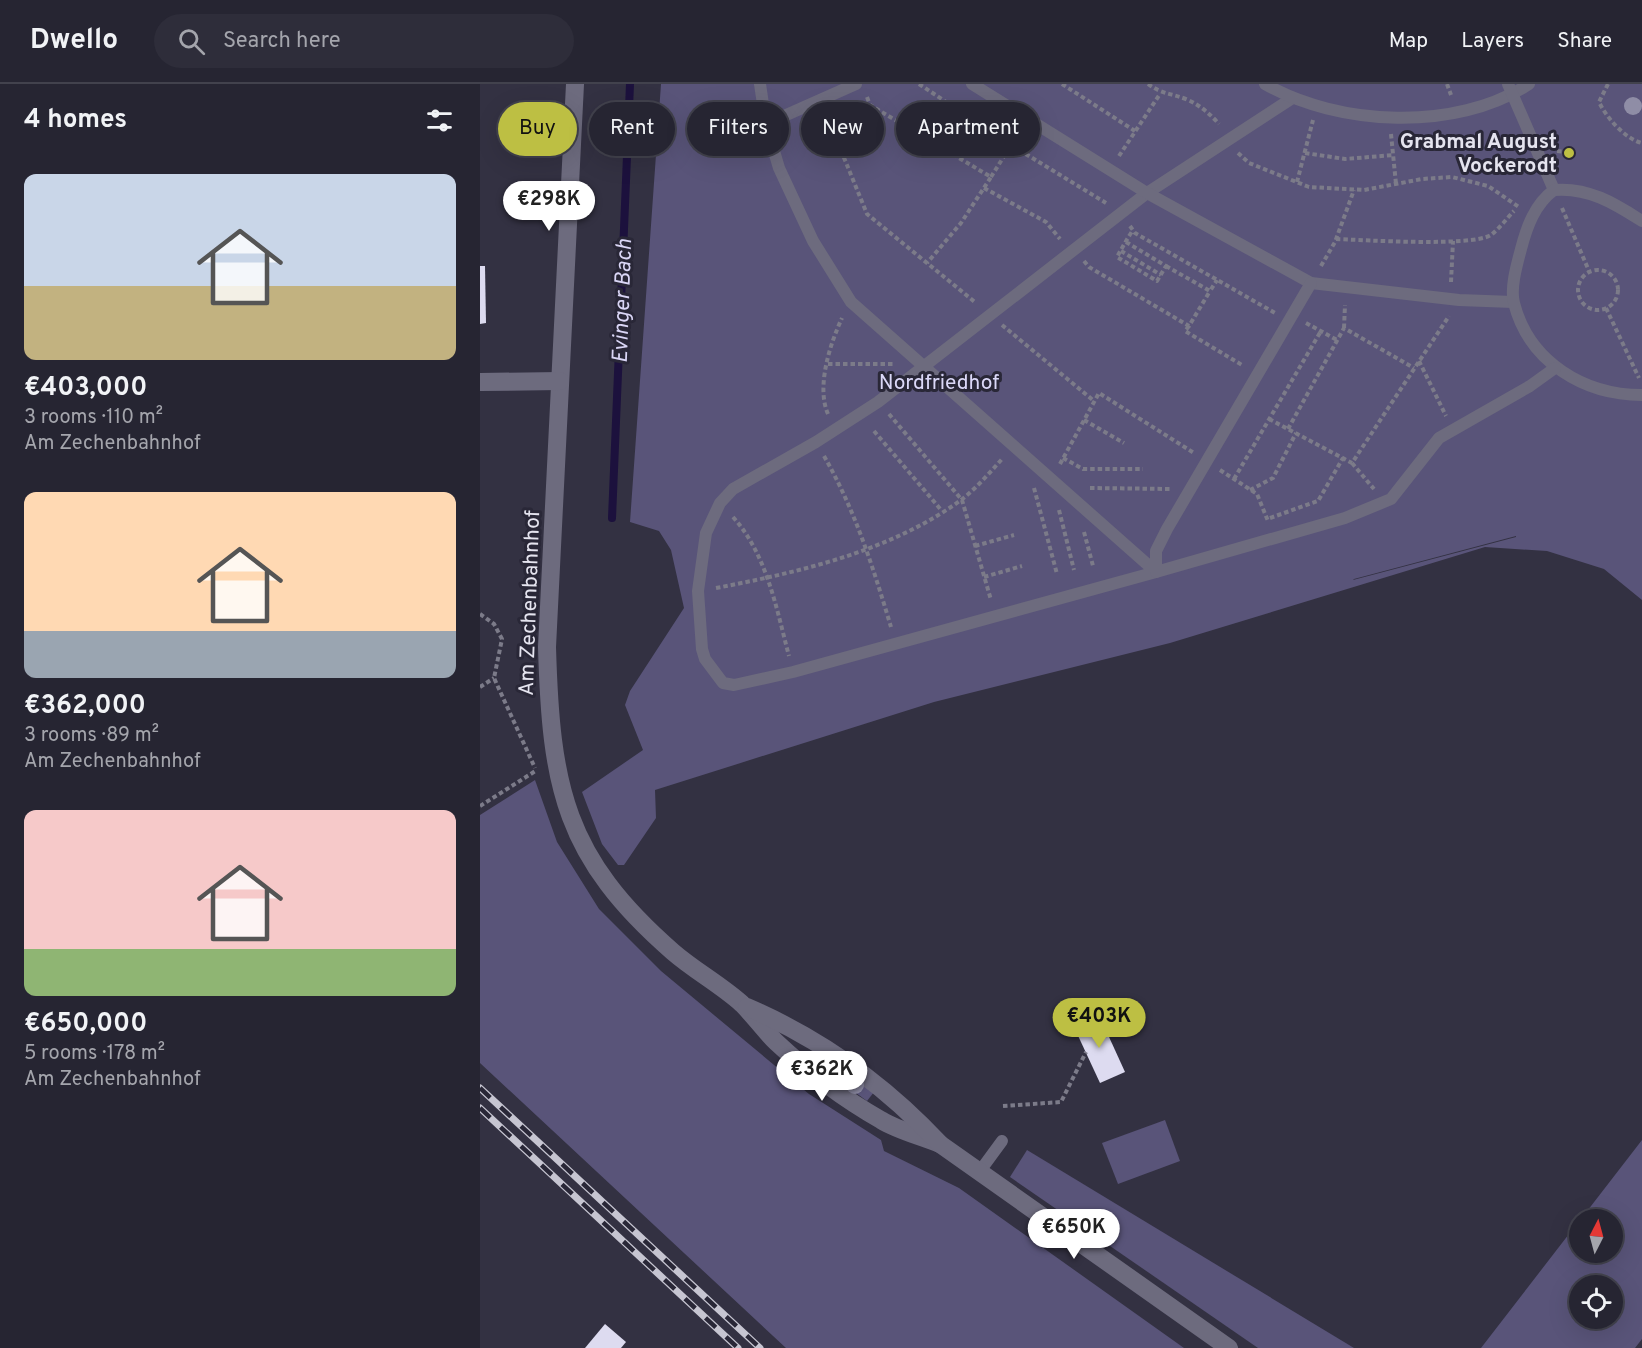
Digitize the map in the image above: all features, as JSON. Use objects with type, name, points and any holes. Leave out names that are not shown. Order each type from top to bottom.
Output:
[{"type":"street","name":"Am Zechenbahnhof","points":[[575,84],[547,647],[549,705],[555,758],[561,790],[574,830],[597,872],[626,908],[674,953],[742,1004],[775,1041],[819,1078],[882,1121],[940,1144],[1229,1348]]},
{"type":"street","points":[[480,382],[560,381]]},
{"type":"street","name":"Am Zechenbahnhof","points":[[742,1004],[788,1024],[850,1064],[906,1108],[940,1144]]},
{"type":"lane","points":[[760,84],[763,102]]},
{"type":"lane","points":[[789,114],[856,84]]},
{"type":"lane","points":[[972,84],[1147,193],[1311,283],[1455,300],[1513,302]]},
{"type":"lane","points":[[1265,84],[1291,99],[1384,119],[1458,111],[1510,89],[1529,84]]},
{"type":"lane","points":[[1510,89],[1554,190]]},
{"type":"lane","points":[[1291,99],[1147,193],[878,402],[816,442],[733,489],[720,502],[706,533],[698,591],[702,649],[714,675],[723,683],[734,685],[793,672],[1335,521],[1391,499],[1439,438],[1555,368]]},
{"type":"lane","points":[[775,156],[813,241],[851,302],[1156,572]]},
{"type":"lane","points":[[1642,220],[1612,202],[1586,192],[1554,190],[1544,199],[1532,216],[1517,268],[1513,302],[1532,342],[1555,368],[1610,393],[1642,395]]},
{"type":"lane","points":[[1156,572],[1156,551],[1311,283]]},
{"type":"lane","points":[[980,1171],[1002,1142]]},
{"type":"path","points":[[919,84],[946,102]]},
{"type":"path","points":[[1062,84],[1135,131]]},
{"type":"path","points":[[1148,84],[1160,94],[1187,100],[1207,111],[1249,164],[1309,187],[1354,190],[1452,177],[1488,186],[1532,216]]},
{"type":"path","points":[[1608,84],[1599,102],[1604,112],[1617,126],[1642,142]]},
{"type":"path","points":[[1110,170],[1160,94]]},
{"type":"path","points":[[991,177],[870,105],[839,132],[838,143],[867,214],[1094,401]]},
{"type":"path","points":[[1298,182],[1317,105]]},
{"type":"path","points":[[1305,153],[1345,159],[1394,155],[1396,184]]},
{"type":"path","points":[[927,263],[961,223],[1004,156]]},
{"type":"path","points":[[1029,156],[1122,213],[1133,230],[1217,280],[1290,319],[1337,340]]},
{"type":"path","points":[[984,188],[1046,222],[1089,267],[1189,326]]},
{"type":"path","points":[[1311,283],[1336,239],[1354,190]]},
{"type":"path","points":[[1554,190],[1589,271]]},
{"type":"path","points":[[1336,239],[1453,241],[1490,235],[1518,206]]},
{"type":"path","points":[[1133,230],[1117,257],[1157,281],[1166,266]]},
{"type":"path","points":[[1352,463],[1419,361],[1455,300],[1453,241]]},
{"type":"path","points":[[1126,242],[1210,291]]},
{"type":"path","points":[[1121,251],[1161,275]]},
{"type":"path","points":[[1602,269],[1617,282],[1618,296],[1606,308],[1590,309],[1580,300],[1577,287],[1589,271],[1602,269]]},
{"type":"path","points":[[1217,280],[1185,332],[1258,375]]},
{"type":"path","points":[[1288,429],[1344,328],[1346,287]]},
{"type":"path","points":[[836,429],[823,399],[822,383],[840,321],[851,302]]},
{"type":"path","points":[[1606,308],[1642,384]]},
{"type":"path","points":[[1344,328],[1414,368]]},
{"type":"path","points":[[1234,479],[1321,331]]},
{"type":"path","points":[[1419,361],[1453,430]]},
{"type":"path","points":[[828,364],[924,365]]},
{"type":"path","points":[[1074,570],[1051,479],[1099,393]]},
{"type":"path","points":[[878,402],[962,500],[996,616]]},
{"type":"path","points":[[1269,419],[1352,463],[1370,482],[1382,503]]},
{"type":"path","points":[[1084,420],[1124,443]]},
{"type":"path","points":[[874,431],[942,511]]},
{"type":"path","points":[[1250,490],[1273,478],[1296,433]]},
{"type":"path","points":[[816,442],[848,500],[867,549],[896,642]]},
{"type":"path","points":[[698,591],[768,578],[867,549],[919,526],[962,500],[1013,446]]},
{"type":"path","points":[[1025,456],[1057,574]]},
{"type":"path","points":[[1267,520],[1318,501],[1343,458]]},
{"type":"path","points":[[1063,459],[1083,469],[1143,469]]},
{"type":"path","points":[[1062,488],[1192,489]]},
{"type":"path","points":[[720,502],[739,524],[768,578],[793,672]]},
{"type":"path","points":[[975,546],[1014,535]]},
{"type":"path","points":[[984,577],[1022,566]]},
{"type":"path","points":[[480,614],[494,624],[502,639],[494,678],[536,771]]},
{"type":"path","points":[[480,687],[494,678]]},
{"type":"path","points":[[480,806],[555,758]]},
{"type":"path","points":[[1003,1106],[1061,1102],[1086,1052]]},
{"type":"green space","name":"Nordfriedhof","points":[[661,84],[1642,84],[1642,600],[1604,569],[1547,551],[1485,547],[1170,643],[934,702],[655,790],[656,818],[624,865],[618,865],[602,844],[582,792],[643,750],[625,705],[630,691],[684,608],[671,550],[659,531],[630,522],[656,156],[675,156],[675,102],[660,102]],"holes":[[[1516,536],[1516,537],[1354,579]]]},
{"type":"green space","points":[[535,780],[557,842],[599,909],[661,971],[809,1094],[881,1140],[884,1151],[959,1188],[1184,1348],[786,1348],[480,1063],[480,815]]},
{"type":"green space","points":[[822,1054],[874,1092],[867,1101],[815,1063]]},
{"type":"green space","points":[[1165,1120],[1180,1161],[1118,1184],[1102,1143]]},
{"type":"green space","points":[[1642,1140],[1642,1339],[1635,1348],[1481,1348],[1569,1234],[1569,1263],[1623,1263],[1623,1209],[1589,1209]]},
{"type":"green space","points":[[1027,1150],[1354,1348],[1258,1348],[1010,1177]]},
{"type":"building","points":[[480,266],[485,266],[486,323],[480,324]]},
{"type":"building","points":[[1099,1015],[1125,1072],[1100,1083],[1074,1027]]},
{"type":"building","points":[[605,1324],[626,1342],[621,1348],[585,1348]]},
{"type":"waterway","name":"Evinger Bach","points":[[612,518],[630,84]]},
{"type":"railway","points":[[480,1088],[760,1348]]},
{"type":"railway","points":[[480,1108],[738,1348]]},
{"type":"place","name":"Grabmal August Vockerodt","points":[[1569,153]]}]
